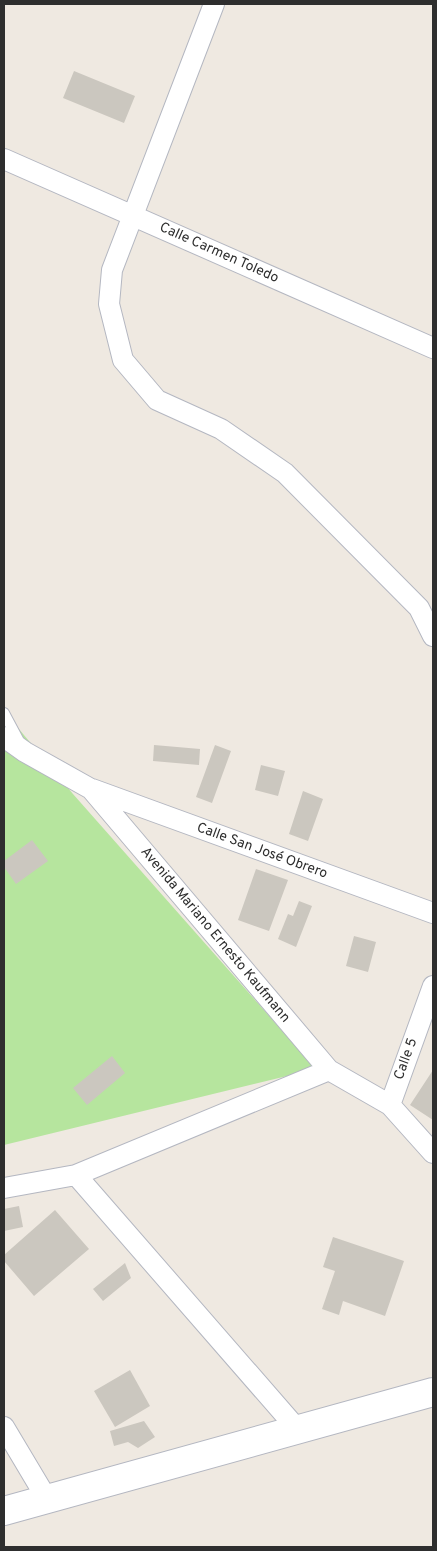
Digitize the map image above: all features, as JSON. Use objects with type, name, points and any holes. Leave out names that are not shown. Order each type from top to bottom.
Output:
[{"type":"main road","points":[[4,1511],[299,1431],[433,1392]]},
{"type":"street","points":[[214,4],[112,270],[109,304],[123,360],[157,400],[220,429],[285,473],[419,608],[433,636]]},
{"type":"street","name":"Calle Carmen Toledo","points":[[4,159],[433,348]]},
{"type":"street","name":"Avenida Mariano Ernesto Kaufmann","points":[[4,737],[25,752],[91,789],[329,1070],[390,1104],[433,1153]]},
{"type":"street","name":"Calle San José Obrero","points":[[91,789],[433,913]]},
{"type":"street","name":"Calle 5","points":[[390,1104],[433,986]]},
{"type":"street","points":[[4,1188],[76,1175],[329,1070]]},
{"type":"street","points":[[76,1175],[299,1431]]},
{"type":"street","points":[[4,1427],[47,1499]]},
{"type":"lane","points":[[4,712],[25,752]]},
{"type":"green space","points":[[4,711],[73,794],[316,1069],[4,1145]]},
{"type":"building","points":[[74,71],[135,96],[124,123],[63,98]]},
{"type":"building","points":[[154,745],[200,749],[199,765],[153,761]]},
{"type":"building","points":[[215,745],[231,751],[212,803],[196,797]]},
{"type":"building","points":[[261,765],[285,771],[278,796],[255,790]]},
{"type":"building","points":[[303,791],[323,799],[308,841],[289,834]]},
{"type":"building","points":[[32,840],[48,861],[16,884],[4,867],[4,861]]},
{"type":"building","points":[[256,869],[288,880],[269,931],[238,920]]},
{"type":"building","points":[[299,901],[312,906],[296,947],[278,939],[288,914],[293,916]]},
{"type":"building","points":[[354,936],[376,942],[368,972],[346,966]]},
{"type":"building","points":[[112,1056],[125,1073],[87,1105],[73,1088]]},
{"type":"building","points":[[433,1070],[433,1120],[410,1105]]},
{"type":"building","points":[[19,1206],[23,1227],[4,1231],[4,1209]]},
{"type":"building","points":[[55,1210],[89,1249],[34,1296],[4,1261],[4,1255]]},
{"type":"building","points":[[333,1237],[404,1261],[385,1316],[343,1301],[339,1315],[322,1309],[335,1271],[323,1267]]},
{"type":"building","points":[[125,1263],[131,1278],[103,1301],[93,1289]]},
{"type":"building","points":[[130,1370],[150,1406],[115,1427],[94,1391]]},
{"type":"building","points":[[144,1421],[155,1437],[138,1448],[128,1442],[114,1446],[110,1431]]}]
